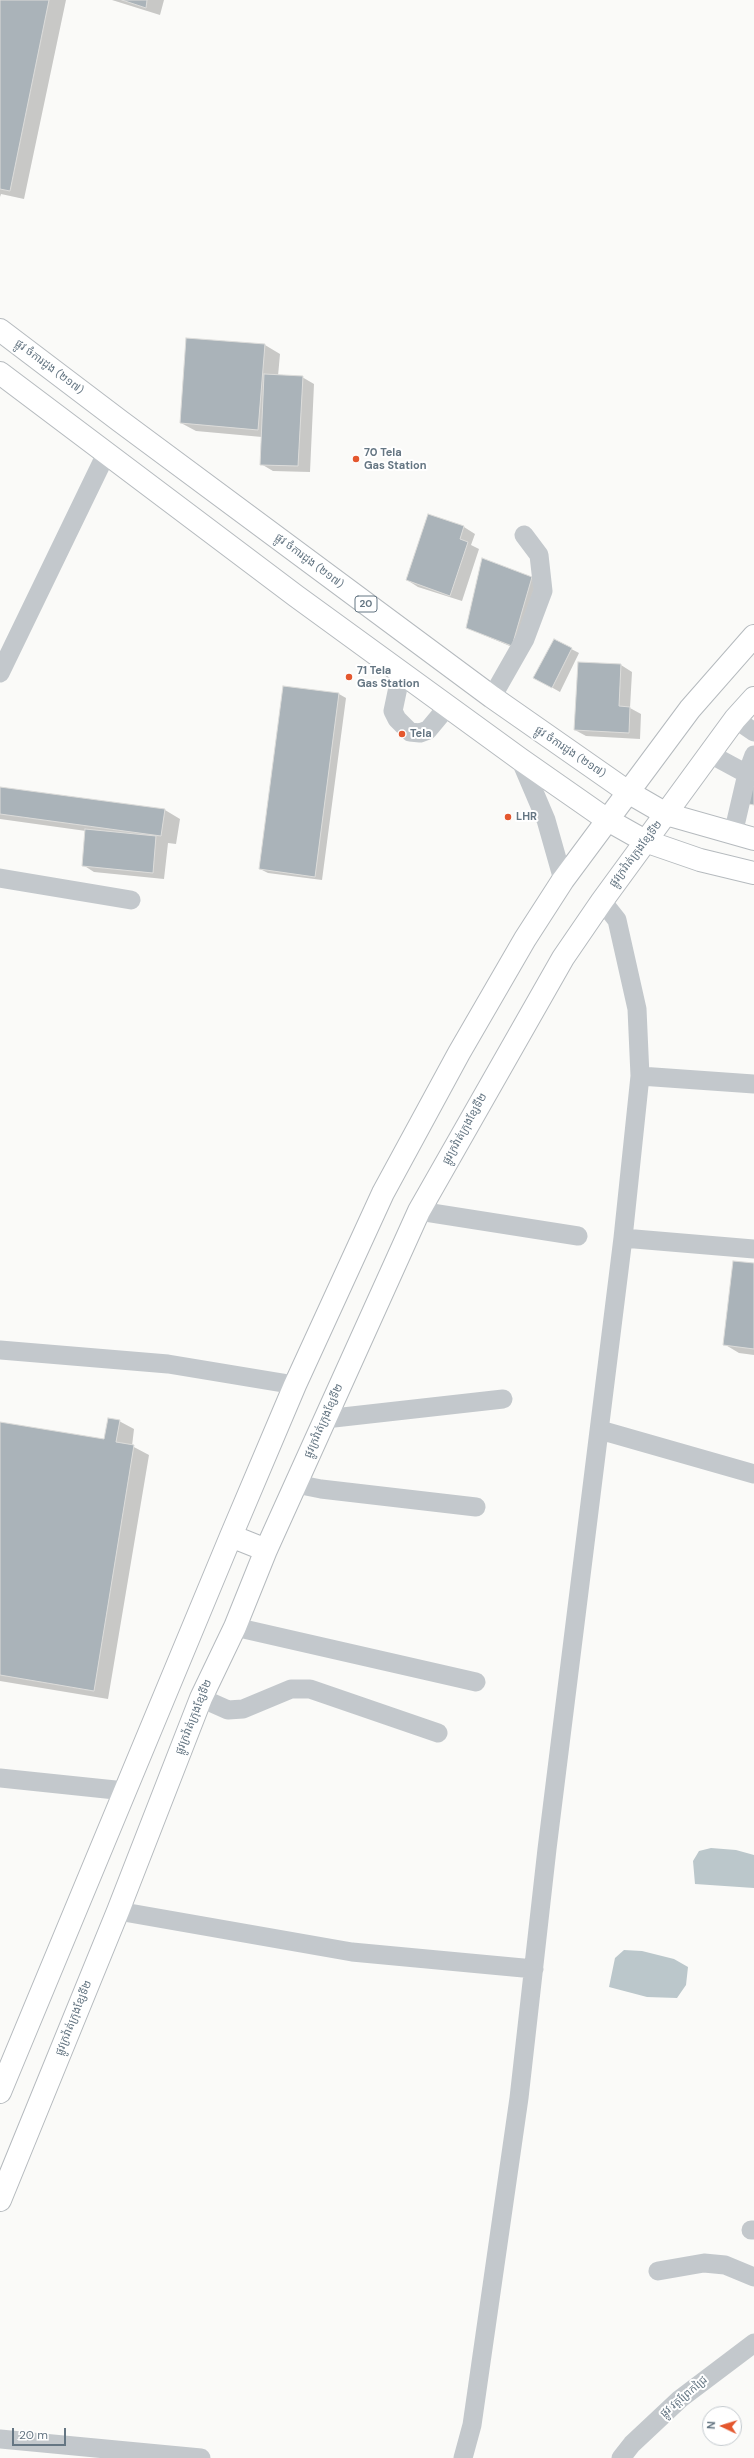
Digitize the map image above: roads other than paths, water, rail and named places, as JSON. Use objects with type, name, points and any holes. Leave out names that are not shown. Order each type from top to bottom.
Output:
[{"type":"main road","name":"ផ្លូវ ចំការដូង (២១៧)","points":[[0,330],[492,697],[628,792],[666,814],[754,839]]},
{"type":"main road","points":[[27,350],[3,375],[106,454],[401,673],[520,759],[606,819],[646,841],[700,860],[754,873]]},
{"type":"main road","points":[[0,2092],[230,1536],[296,1385],[383,1193],[463,1046],[525,939],[563,880],[606,819],[690,709],[754,636]]},
{"type":"main road","name":"ផ្លូវក្រវ៉ាត់ក្រុងខ្សែទី២","points":[[0,2200],[118,1911],[201,1698],[235,1627],[266,1550],[419,1211],[563,958],[602,901],[735,719],[754,698]]},
{"type":"main road","points":[[230,1536],[266,1550]]},
{"type":"street","points":[[0,673],[106,454]]},
{"type":"street","points":[[492,697],[525,639],[543,591],[539,555],[524,535]]},
{"type":"street","points":[[401,673],[393,711],[397,719],[410,732],[420,733],[428,730],[448,706]]},
{"type":"street","points":[[735,719],[754,732]]},
{"type":"street","points":[[710,754],[747,774]]},
{"type":"street","points":[[733,834],[747,774],[754,755]]},
{"type":"street","points":[[520,759],[543,814],[563,880]]},
{"type":"street","points":[[0,878],[131,900]]},
{"type":"street","points":[[463,2458],[472,2425],[519,2098],[623,1238],[640,1076],[637,1009],[617,920],[602,901]]},
{"type":"street","points":[[640,1076],[754,1084]]},
{"type":"street","points":[[419,1211],[578,1236]]},
{"type":"street","points":[[623,1238],[754,1249]]},
{"type":"street","points":[[0,1350],[168,1364],[296,1385]]},
{"type":"street","points":[[325,1419],[503,1399]]},
{"type":"street","points":[[600,1430],[754,1474]]},
{"type":"street","points":[[296,1484],[321,1489],[476,1507]]},
{"type":"street","points":[[235,1627],[476,1682]]},
{"type":"street","points":[[201,1698],[228,1710],[243,1709],[291,1689],[310,1690],[438,1732]]},
{"type":"street","points":[[0,1778],[125,1791]]},
{"type":"street","points":[[118,1911],[352,1952],[534,1969]]},
{"type":"street","points":[[658,2271],[704,2263],[724,2265],[754,2277]]},
{"type":"street","name":"ផ្លូវ វត្តព្រែកជ្រៃ","points":[[621,2458],[632,2444],[680,2399],[754,2343]]},
{"type":"street","points":[[0,2439],[201,2458]]},
{"type":"place","name":"70 Tela Gas Station","points":[[356,459]]},
{"type":"place","name":"71 Tela Gas Station","points":[[349,677]]},
{"type":"place","name":"Tela","points":[[402,734]]},
{"type":"place","name":"LHR","points":[[508,817]]}]
